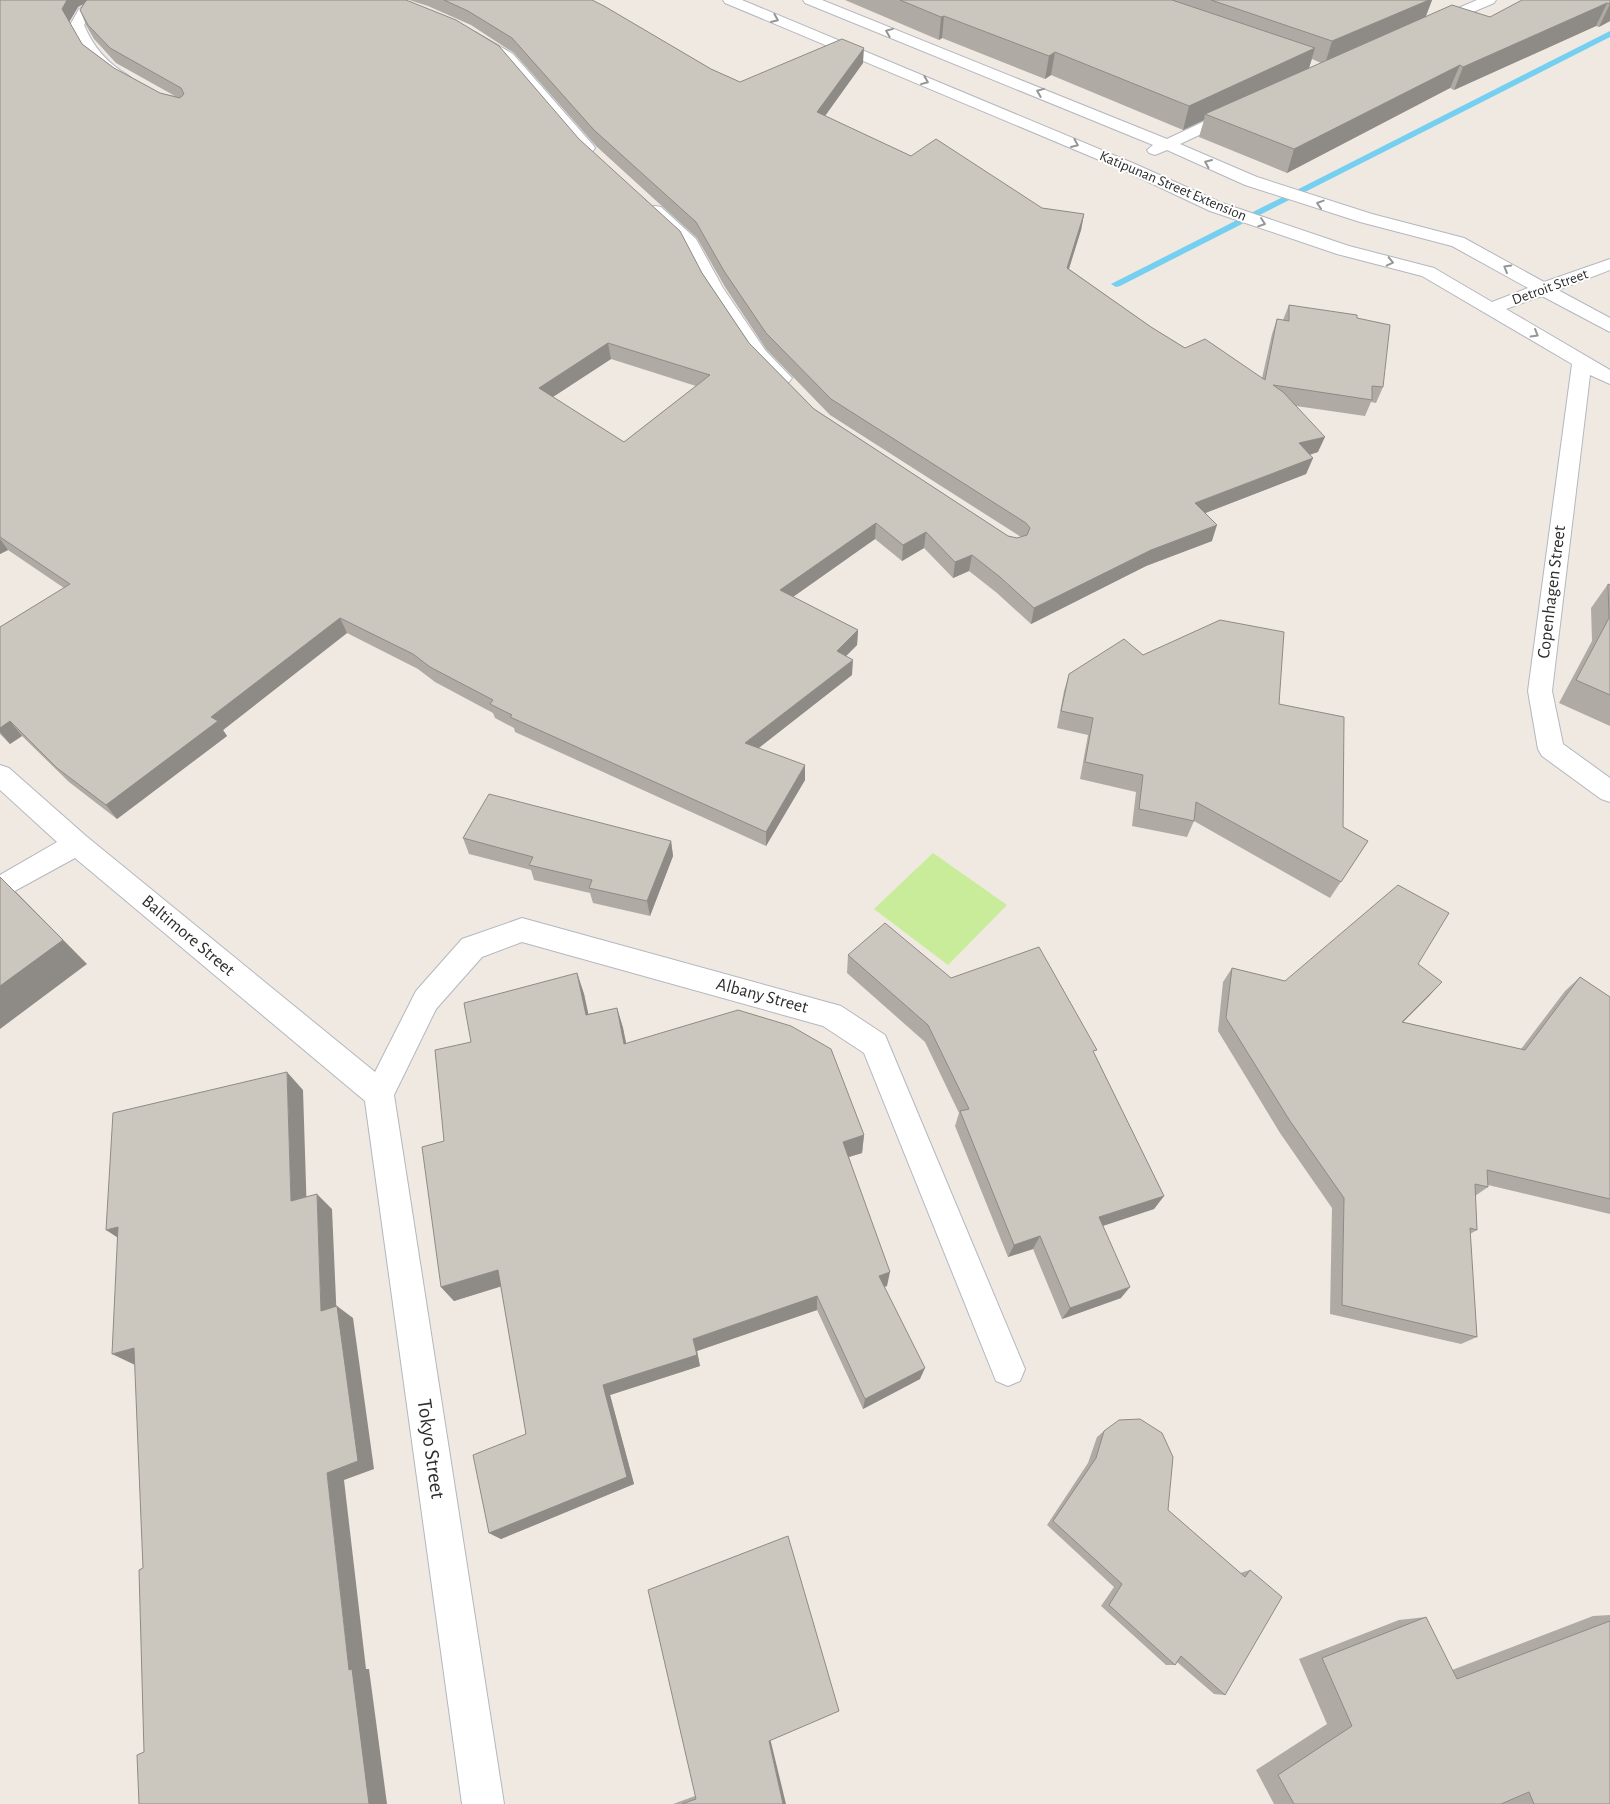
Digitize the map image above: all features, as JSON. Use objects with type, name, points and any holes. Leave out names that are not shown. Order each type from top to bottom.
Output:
[{"type":"street","points":[[104,0],[84,12],[77,25],[81,36],[116,75],[140,86]]},
{"type":"street","name":"Katipunan Street Extension","points":[[730,0],[1129,167],[1216,207],[1343,250],[1428,272],[1610,378]]},
{"type":"street","name":"Katipunan Street Extension","points":[[810,0],[1166,144],[1251,181],[1366,218],[1458,242],[1610,326]]},
{"type":"street","points":[[1422,28],[1489,0]]},
{"type":"street","points":[[1446,3],[1465,9]]},
{"type":"street","points":[[456,26],[508,57],[596,157]]},
{"type":"street","points":[[1129,167],[1166,144],[1249,106]]},
{"type":"street","points":[[639,196],[690,242],[714,288],[758,354],[797,393]]},
{"type":"street","name":"Detroit Street","points":[[1490,309],[1610,264]]},
{"type":"street","name":"Copenhagen Street","points":[[1582,361],[1540,691],[1551,749],[1610,792]]},
{"type":"street","name":"Baltimore Street","points":[[0,775],[77,844],[379,1094]]},
{"type":"street","points":[[0,888],[77,844]]},
{"type":"street","name":"Albany Street","points":[[379,1094],[426,1000],[439,985],[472,948],[522,930],[831,1015],[875,1044],[1008,1369]]},
{"type":"street","name":"Tokyo Street","points":[[379,1094],[483,1804]]},
{"type":"green space","points":[[933,853],[1007,905],[948,965],[874,909]]},
{"type":"building","points":[[0,0],[67,0],[62,9],[82,44],[114,68],[160,93],[180,98],[184,94],[181,88],[110,48],[88,25],[80,10],[87,0],[406,0],[456,20],[499,46],[579,139],[680,231],[702,273],[749,343],[814,409],[1008,536],[1017,538],[1027,535],[1030,528],[1026,523],[831,399],[766,333],[724,271],[696,222],[594,130],[512,38],[468,11],[444,0],[592,0],[711,69],[740,82],[842,39],[864,48],[817,112],[911,156],[936,139],[1042,208],[1084,214],[1067,268],[1151,327],[1185,348],[1205,339],[1265,380],[1277,319],[1289,321],[1289,305],[1357,315],[1357,318],[1390,325],[1383,387],[1372,386],[1372,400],[1273,385],[1283,392],[1325,437],[1299,443],[1313,458],[1195,503],[1217,525],[1151,550],[1034,608],[972,555],[955,562],[926,532],[903,545],[876,523],[780,590],[858,630],[837,651],[853,660],[745,743],[805,765],[766,832],[510,717],[512,715],[490,704],[493,700],[430,667],[413,654],[340,618],[211,717],[218,721],[106,805],[57,768],[10,721],[0,728],[0,627],[70,584],[0,537]],"holes":[[[608,343],[710,375],[624,442],[539,388]]]},
{"type":"building","points":[[900,0],[1172,0],[1315,48],[1189,106],[1055,52],[1049,56]]},
{"type":"building","points":[[1211,0],[1429,0],[1332,41]]},
{"type":"building","points":[[1522,0],[1610,0],[1610,4],[1607,3],[1463,67],[1460,65],[1294,149],[1205,114],[1452,5],[1490,17]]},
{"type":"building","points":[[1608,584],[1610,585],[1610,695],[1576,680],[1609,618]]},
{"type":"building","points":[[1220,620],[1284,632],[1279,704],[1344,717],[1343,827],[1368,841],[1341,882],[1196,802],[1194,821],[1139,809],[1143,775],[1085,762],[1093,718],[1061,711],[1069,674],[1124,639],[1143,655]]},
{"type":"building","points":[[489,794],[671,841],[647,901],[589,888],[592,880],[529,865],[533,857],[463,838]]},
{"type":"building","points":[[0,877],[63,940],[0,986]]},
{"type":"building","points":[[1398,885],[1449,913],[1418,964],[1442,982],[1402,1022],[1525,1050],[1580,977],[1610,997],[1610,1199],[1487,1170],[1488,1187],[1475,1184],[1477,1230],[1470,1228],[1477,1337],[1342,1305],[1344,1198],[1290,1121],[1226,1018],[1232,968],[1285,981]]},
{"type":"building","points":[[885,923],[951,978],[1039,947],[1097,1050],[1093,1051],[1164,1196],[1099,1217],[1130,1287],[1070,1308],[1040,1236],[1014,1245],[960,1111],[969,1109],[928,1025],[848,955]]},
{"type":"building","points":[[577,973],[586,1015],[617,1008],[624,1044],[738,1010],[791,1026],[831,1049],[864,1135],[843,1142],[890,1272],[879,1276],[925,1368],[865,1399],[817,1296],[693,1339],[697,1355],[603,1385],[627,1477],[489,1533],[473,1455],[526,1434],[498,1270],[441,1287],[422,1147],[444,1141],[435,1050],[471,1042],[464,1003]]},
{"type":"building","points":[[287,1072],[291,1201],[317,1194],[321,1311],[337,1306],[358,1461],[327,1473],[349,1670],[352,1669],[369,1804],[139,1804],[137,1755],[144,1752],[139,1570],[143,1568],[134,1348],[112,1354],[118,1227],[106,1230],[113,1113]]},
{"type":"building","points":[[1140,1419],[1162,1433],[1173,1457],[1168,1510],[1245,1577],[1250,1570],[1282,1597],[1225,1695],[1181,1656],[1175,1665],[1109,1605],[1122,1584],[1053,1521],[1096,1458],[1104,1431],[1119,1420]]},
{"type":"building","points":[[788,1536],[839,1711],[769,1741],[783,1804],[682,1804],[696,1799],[648,1590]]},
{"type":"building","points":[[1426,1617],[1457,1679],[1610,1621],[1610,1804],[1534,1804],[1529,1792],[1501,1804],[1294,1804],[1278,1775],[1352,1726],[1322,1658]]},
{"type":"waterway","points":[[1116,284],[1610,34]]}]
